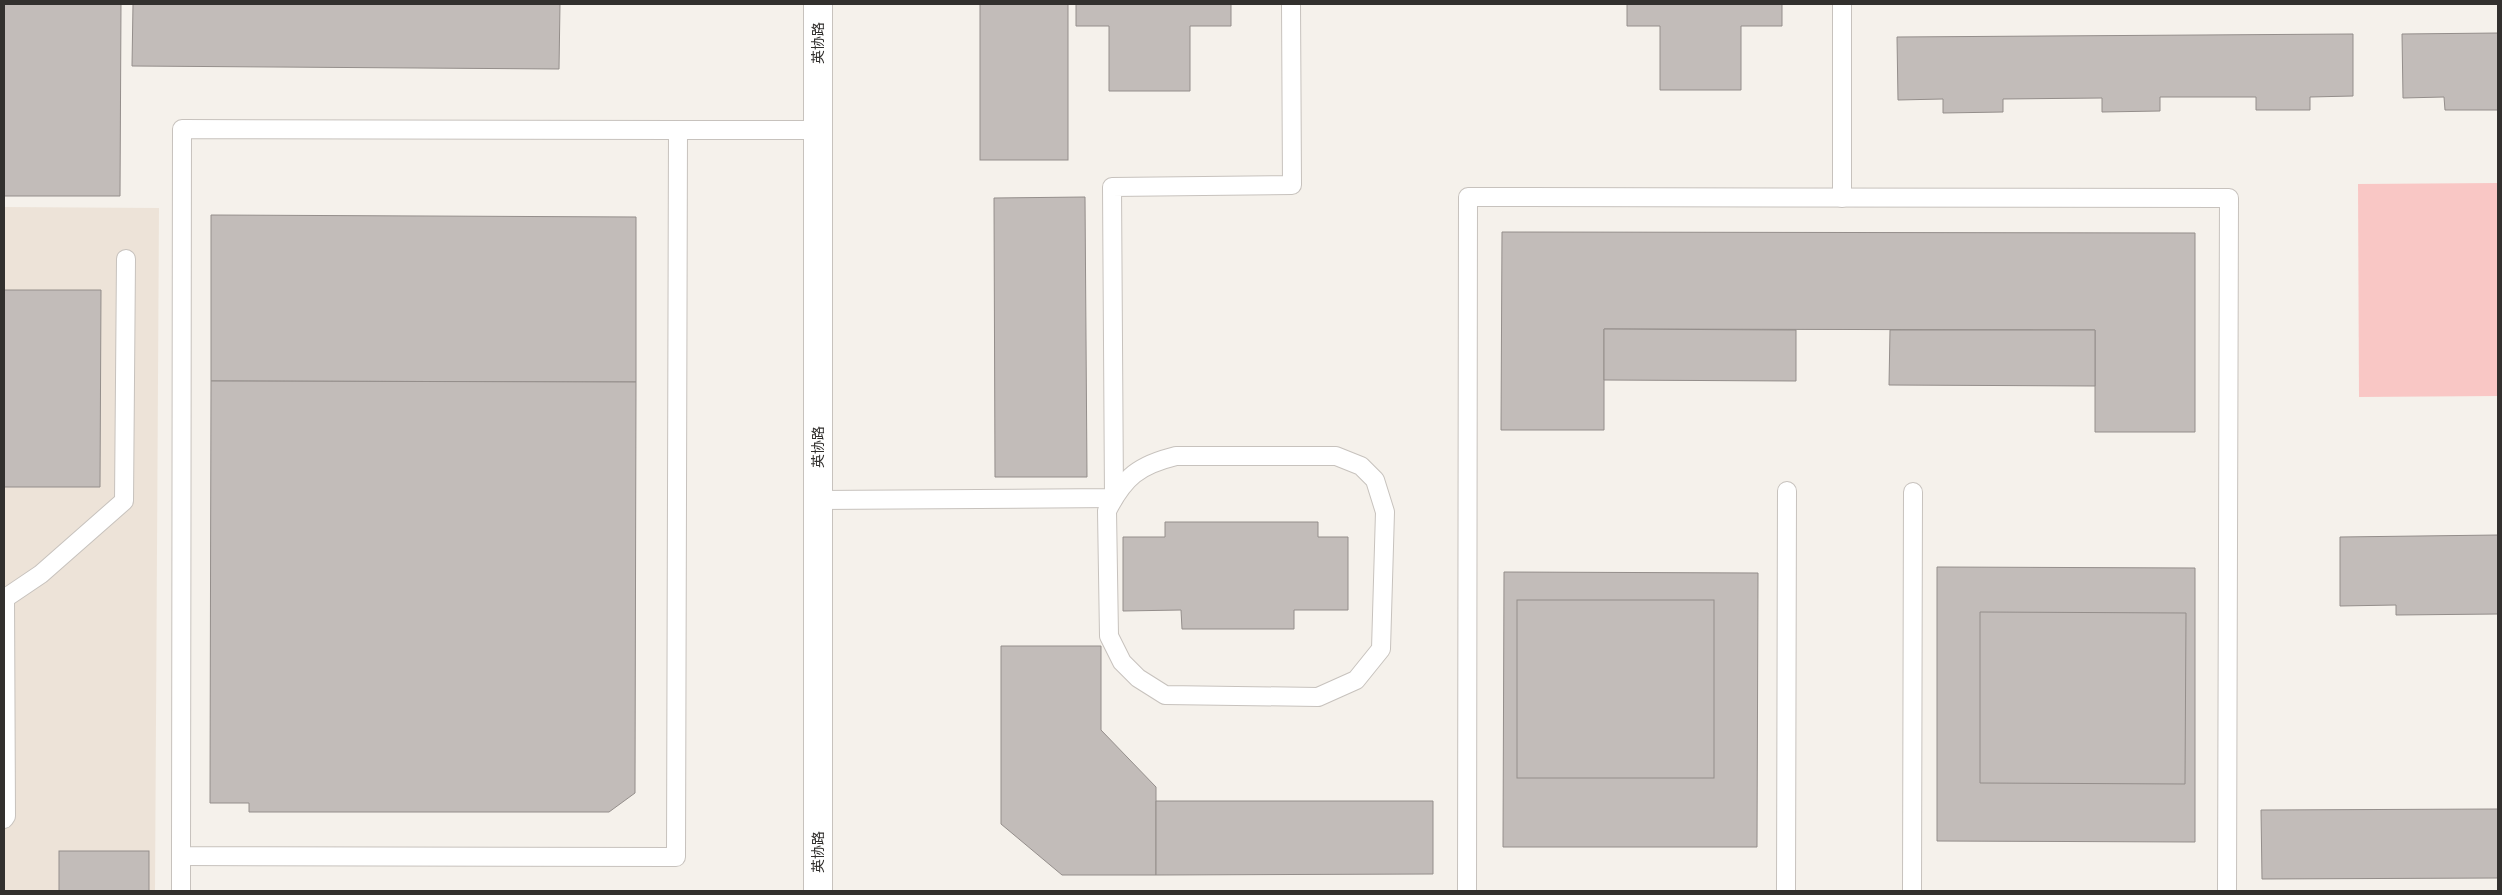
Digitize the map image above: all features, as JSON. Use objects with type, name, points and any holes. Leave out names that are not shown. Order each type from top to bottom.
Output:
[{"type":"street","name":"英协路","points":[[818,4],[818,891]]},
{"type":"lane","points":[[1114,498],[1132,474],[1151,462],[1176,456],[1336,456],[1361,466],[1374,480],[1385,512],[1381,649],[1356,680],[1318,697],[1165,695],[1138,678],[1122,662],[1109,636],[1107,511],[1114,498],[1112,187],[1292,185],[1290,4]]},
{"type":"lane","points":[[1842,4],[1842,198]]},
{"type":"lane","points":[[182,891],[182,129],[818,130]]},
{"type":"lane","points":[[181,856],[676,857],[678,130]]},
{"type":"lane","points":[[1467,891],[1468,197],[2229,198],[2227,891]]},
{"type":"lane","points":[[4,819],[6,816],[4,599],[41,574],[124,501],[126,260]]},
{"type":"lane","points":[[1786,891],[1787,491]]},
{"type":"lane","points":[[1912,891],[1913,492]]},
{"type":"lane","points":[[818,500],[1114,498]]},
{"type":"shaded area","points":[[2498,183],[2498,396],[2359,397],[2358,184]]},
{"type":"shaded area","points":[[4,207],[159,208],[155,891],[4,891]]},
{"type":"building","points":[[4,4],[121,4],[120,196],[4,196]]},
{"type":"building","points":[[133,4],[560,4],[559,69],[132,66]]},
{"type":"building","points":[[980,4],[1068,4],[1068,160],[980,160]]},
{"type":"building","points":[[1076,4],[1231,4],[1231,26],[1190,26],[1190,91],[1109,91],[1109,26],[1076,26]]},
{"type":"building","points":[[1627,4],[1782,4],[1782,26],[1741,26],[1741,90],[1660,90],[1660,26],[1627,26]]},
{"type":"building","points":[[2498,33],[2498,110],[2445,110],[2444,97],[2403,98],[2402,34]]},
{"type":"building","points":[[2353,34],[2353,96],[2310,97],[2310,110],[2256,110],[2256,97],[2160,97],[2160,111],[2102,112],[2102,98],[2003,99],[2003,112],[1943,113],[1943,99],[1898,100],[1897,37]]},
{"type":"building","points":[[1085,197],[1087,477],[995,477],[994,198]]},
{"type":"building","points":[[211,215],[636,217],[636,382],[211,381]]},
{"type":"building","points":[[1502,232],[2195,233],[2195,432],[2095,432],[2095,330],[1604,329],[1604,430],[1501,430]]},
{"type":"building","points":[[4,290],[101,290],[100,487],[4,487]]},
{"type":"building","points":[[1604,329],[1796,330],[1796,381],[1604,380]]},
{"type":"building","points":[[1890,330],[2095,330],[2095,386],[1889,385]]},
{"type":"building","points":[[211,381],[636,382],[635,793],[609,812],[249,812],[249,803],[210,803]]},
{"type":"building","points":[[1165,522],[1318,522],[1318,537],[1348,537],[1348,610],[1294,610],[1294,629],[1182,629],[1181,610],[1123,611],[1123,537],[1165,537]]},
{"type":"building","points":[[2498,535],[2498,614],[2396,615],[2396,605],[2340,606],[2340,537]]},
{"type":"building","points":[[1937,567],[2195,568],[2195,842],[1937,841]]},
{"type":"building","points":[[1504,572],[1758,573],[1757,847],[1503,847]]},
{"type":"building","points":[[1517,600],[1714,600],[1714,778],[1517,778]]},
{"type":"building","points":[[1980,612],[2186,613],[2185,784],[1980,783]]},
{"type":"building","points":[[1001,646],[1101,646],[1101,730],[1156,787],[1156,875],[1062,875],[1001,824]]},
{"type":"building","points":[[1156,801],[1433,801],[1433,874],[1156,875]]},
{"type":"building","points":[[2498,809],[2498,878],[2262,879],[2261,810]]},
{"type":"building","points":[[59,851],[149,851],[149,891],[59,891]]}]
